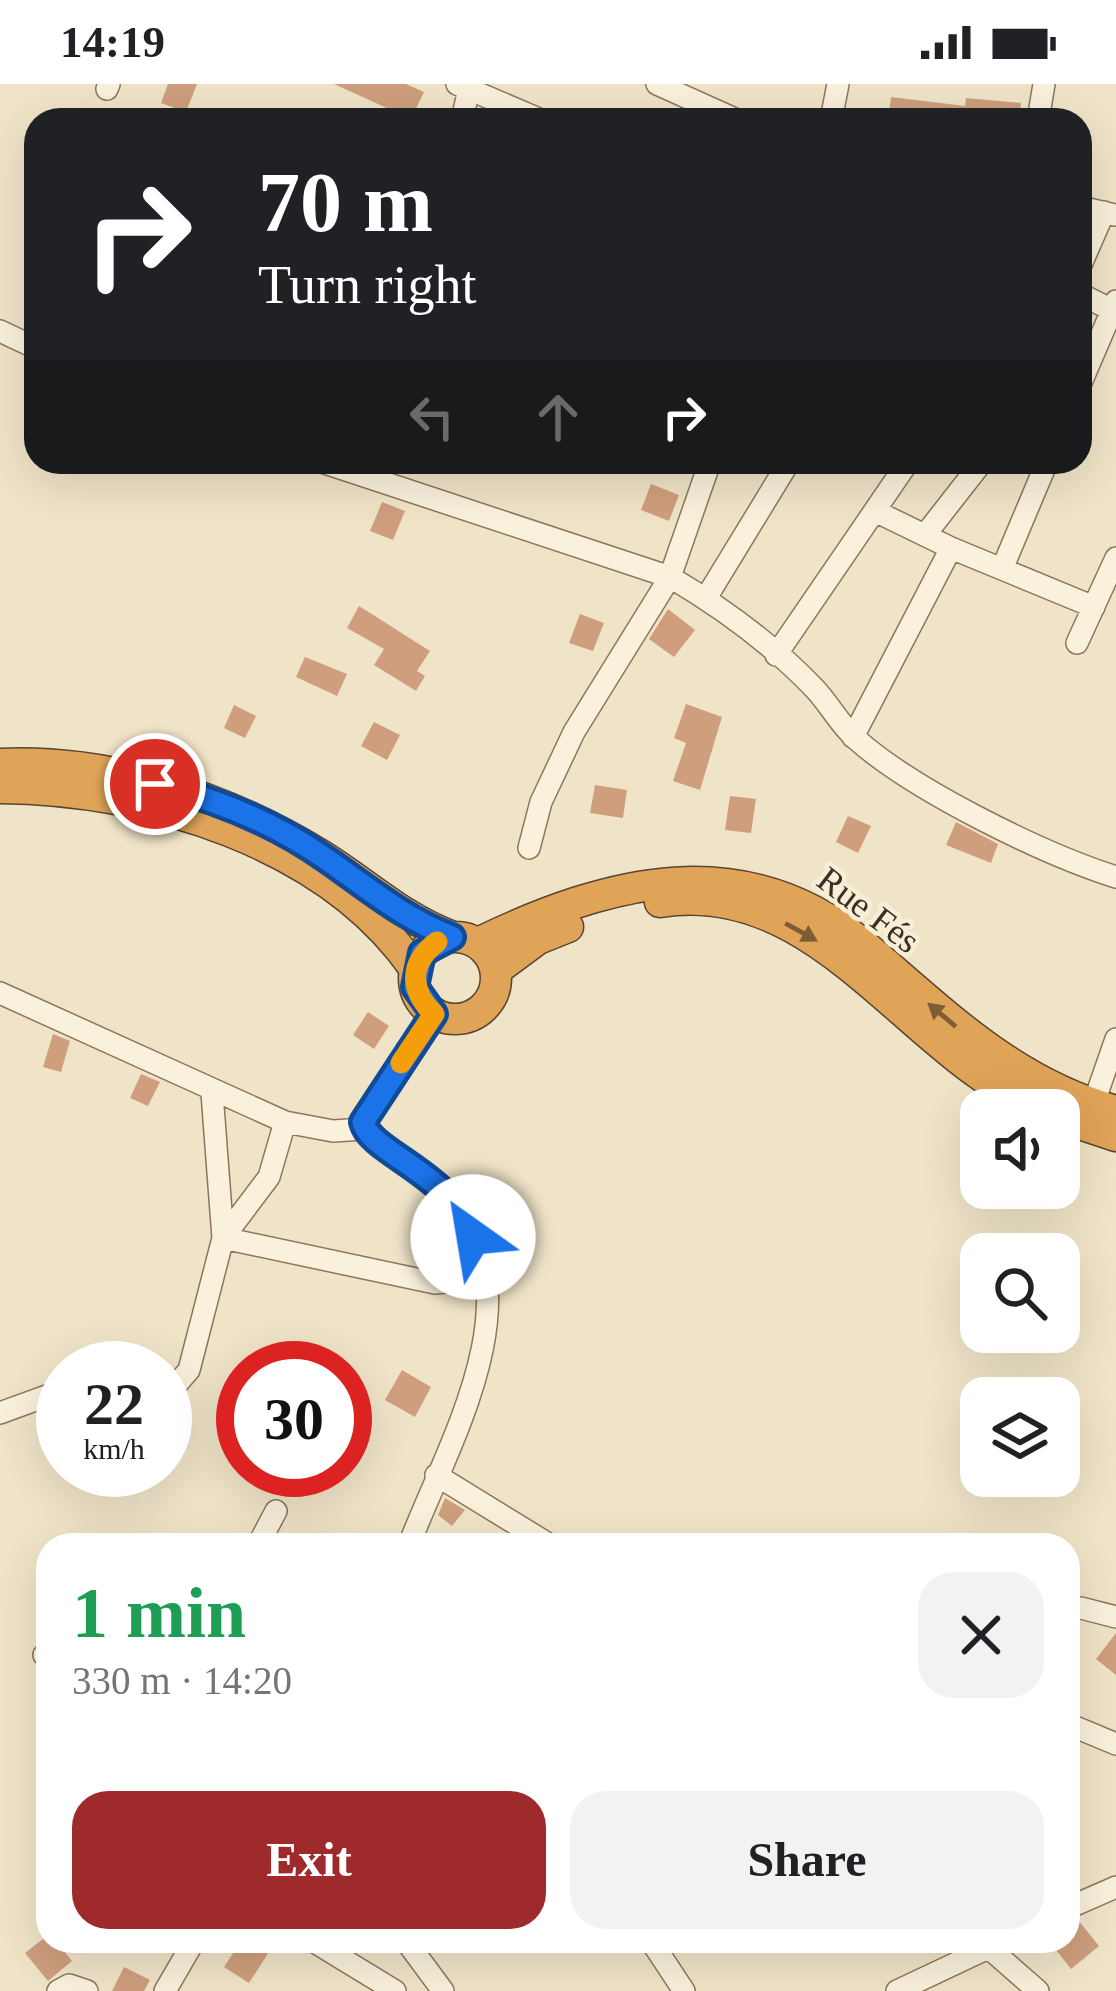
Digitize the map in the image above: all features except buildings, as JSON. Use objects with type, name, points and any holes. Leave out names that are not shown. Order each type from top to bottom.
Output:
[{"type":"highway","points":[[0,764],[83,769],[191,793],[293,839],[405,917],[465,940],[496,970],[496,989],[486,1006],[452,1019],[434,1014],[422,1002],[415,970],[368,915],[248,841],[183,815],[115,797],[0,788]]},
{"type":"highway","name":"Rue Fés","points":[[465,940],[628,889],[709,881],[752,884],[792,897],[837,925],[962,1032],[1023,1074],[1105,1108]]},
{"type":"highway","name":"Rue Fés","points":[[496,970],[538,939],[610,914],[668,901],[756,909],[813,937],[936,1044],[1008,1089]]},
{"type":"highway","points":[[415,970],[422,953],[465,940]]},
{"type":"highway","points":[[1080,1124],[1116,1136]]},
{"type":"street","points":[[657,84],[699,108]]},
{"type":"street","points":[[465,86],[514,108]]},
{"type":"street","points":[[1092,246],[1110,214]]},
{"type":"street","points":[[1092,359],[1115,307]]},
{"type":"street","points":[[358,474],[670,577],[706,598],[776,655],[816,690],[854,737],[887,763],[1006,829],[1116,877]]},
{"type":"street","points":[[529,848],[542,802],[574,732],[670,577],[706,474]]},
{"type":"street","points":[[706,598],[782,474]]},
{"type":"street","points":[[776,655],[898,474]]},
{"type":"street","points":[[925,535],[973,474]]},
{"type":"street","points":[[1002,569],[1043,474]]},
{"type":"street","points":[[875,511],[1094,607]]},
{"type":"street","points":[[854,737],[951,548]]},
{"type":"street","points":[[1077,643],[1116,558]]},
{"type":"street","points":[[0,993],[162,1065],[212,1094],[285,1122],[333,1131],[365,1123],[434,1014]]},
{"type":"street","points":[[1105,1108],[1116,1039]]},
{"type":"street","points":[[192,1355],[223,1238],[212,1094]]},
{"type":"street","points":[[223,1238],[268,1177],[285,1122]]},
{"type":"street","points":[[365,1123],[446,1190],[468,1222],[484,1278],[483,1361],[414,1533]]},
{"type":"street","points":[[223,1238],[435,1283],[484,1278]]},
{"type":"street","points":[[0,1413],[36,1400]]},
{"type":"street","points":[[436,1475],[529,1533]]},
{"type":"street","points":[[264,1533],[276,1511]]},
{"type":"street","points":[[1081,1608],[1116,1617]]},
{"type":"street","points":[[1080,1729],[1116,1744]]},
{"type":"street","points":[[1080,1903],[1116,1887]]},
{"type":"street","points":[[165,1991],[187,1953]]},
{"type":"street","points":[[331,1953],[386,1989]]},
{"type":"street","points":[[415,1953],[443,1991]]},
{"type":"street","points":[[659,1953],[684,1991]]},
{"type":"street","points":[[897,1991],[931,1984],[983,1953]]},
{"type":"street","points":[[1003,1953],[1038,1991]]},
{"type":"street","points":[[58,1991],[69,1985],[87,1991]]},
{"type":"slow traffic","points":[[401,1063],[434,1014],[415,987],[415,970],[422,953],[437,942]]},
{"type":"route","points":[[155,784],[259,820],[322,856],[405,917],[452,937],[422,953],[415,987],[434,1014],[363,1122],[372,1140],[446,1190],[463,1211],[473,1237]]}]
